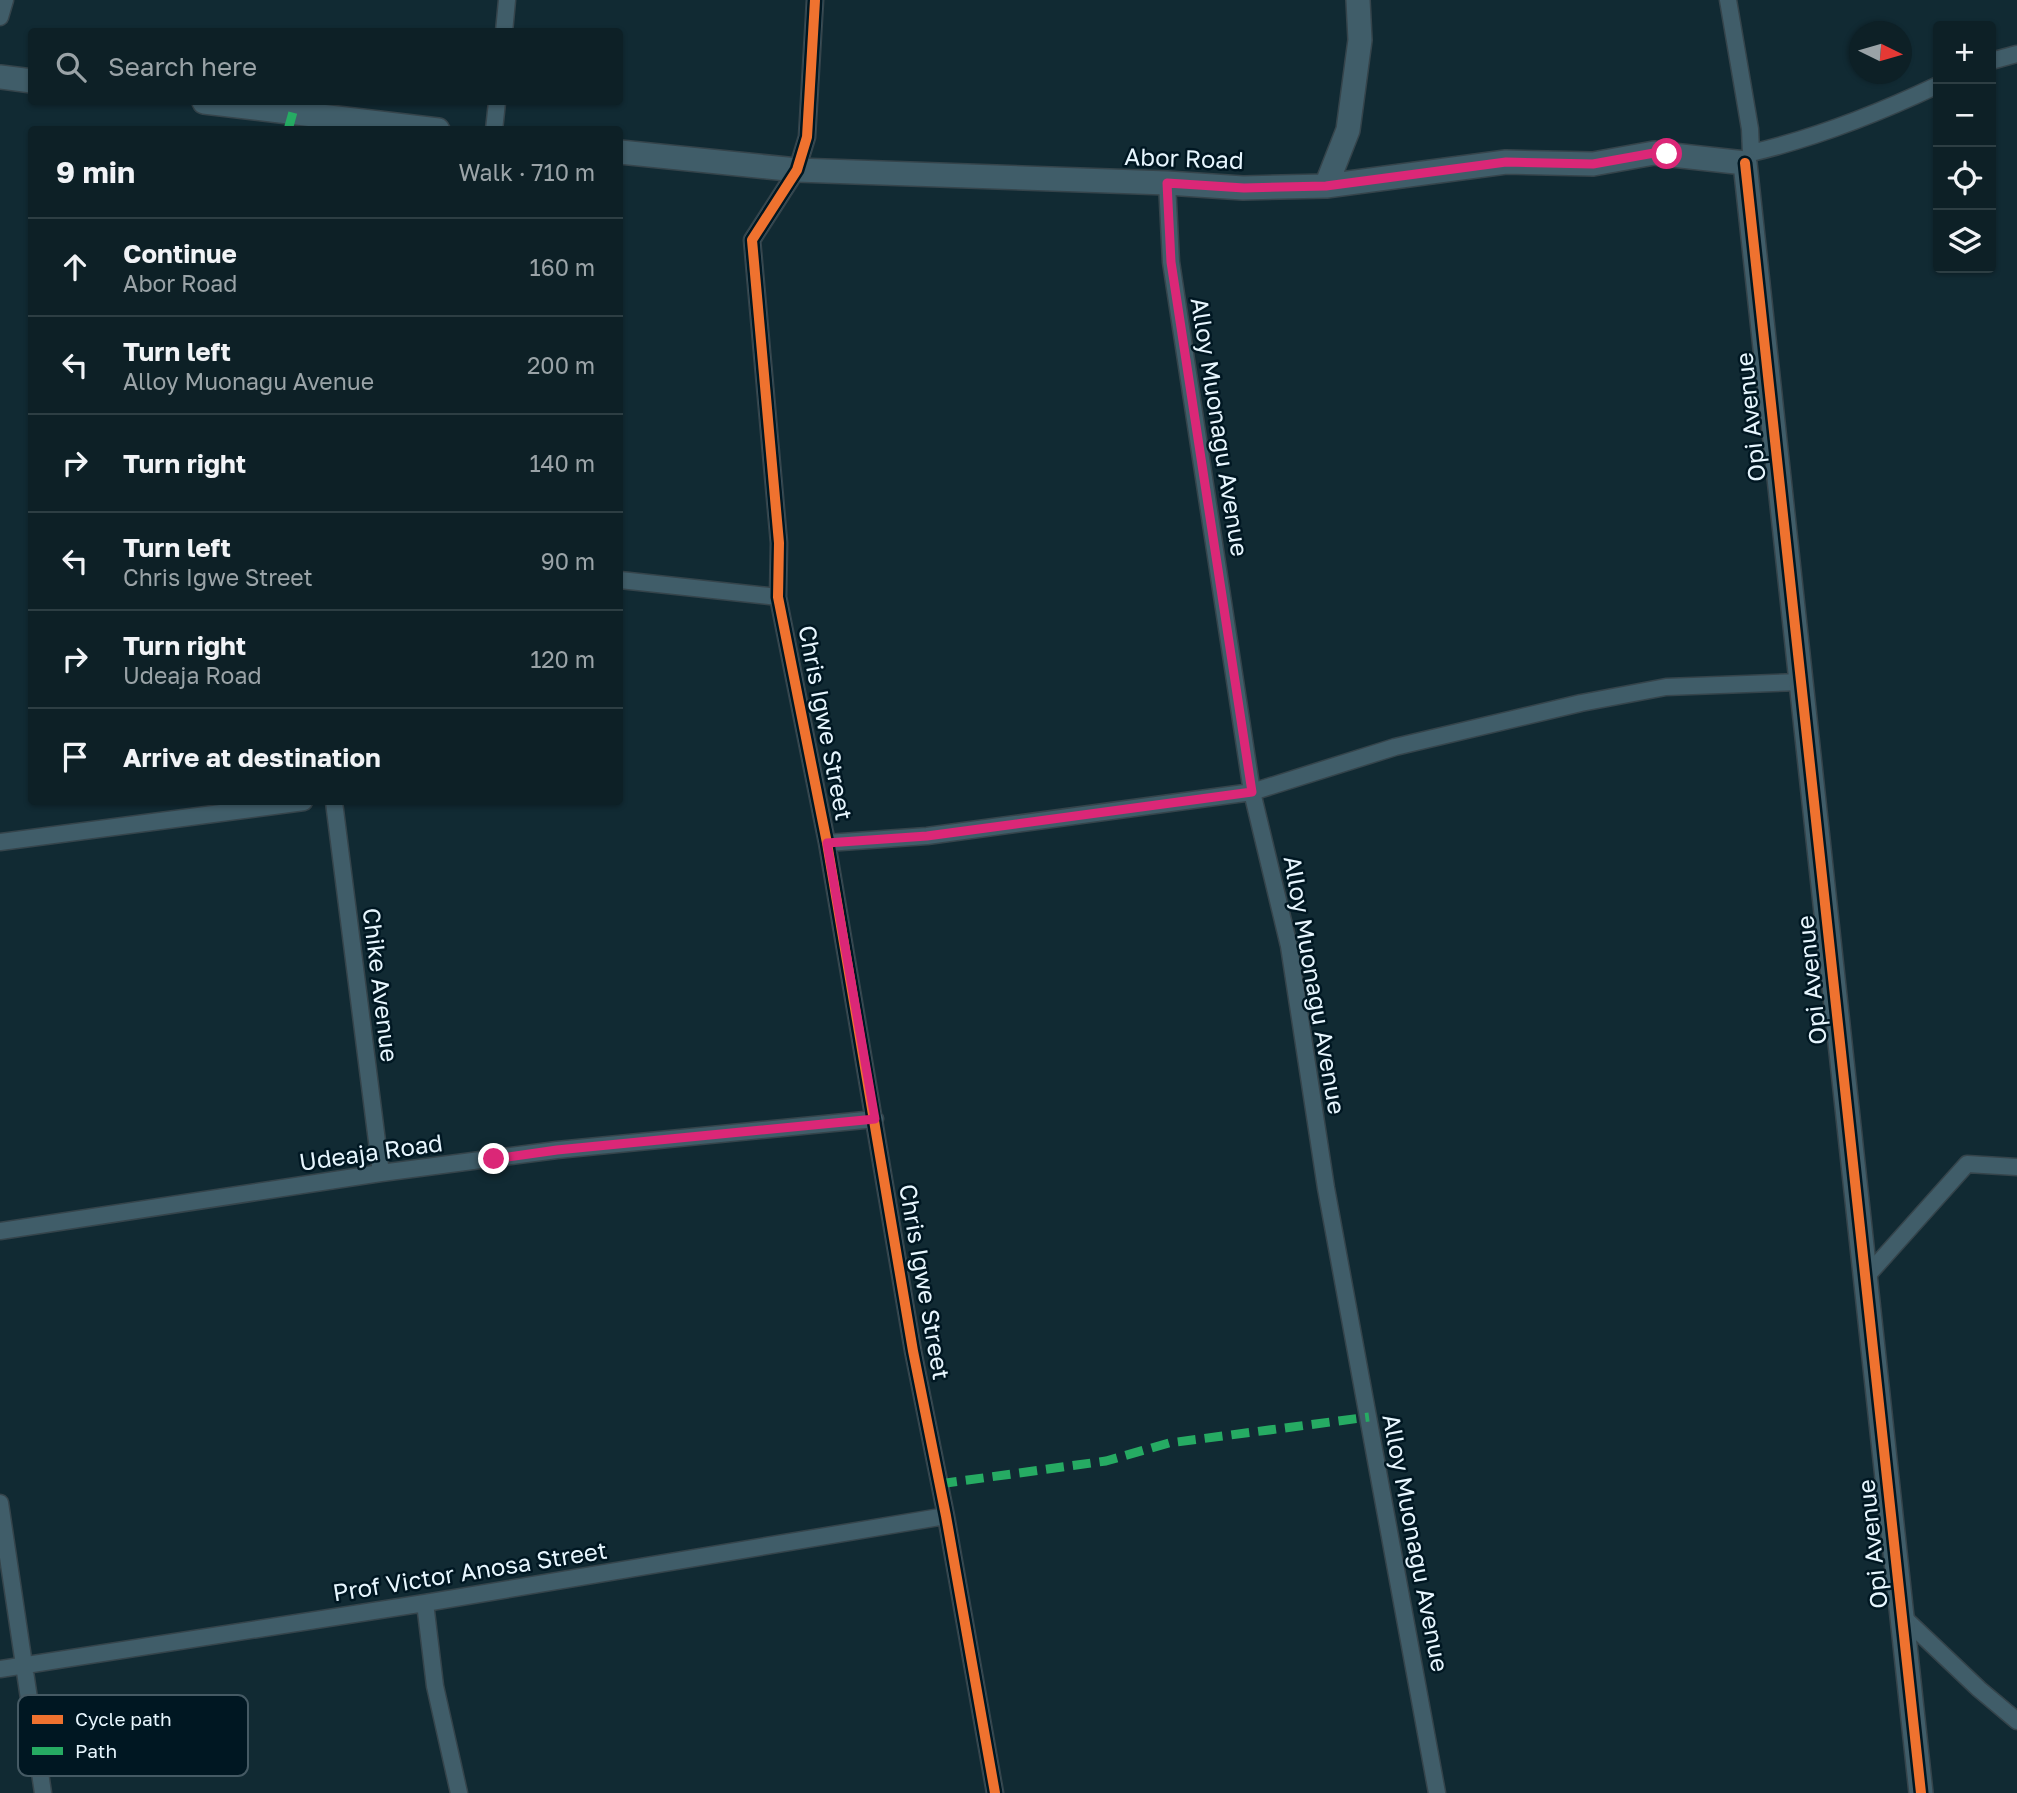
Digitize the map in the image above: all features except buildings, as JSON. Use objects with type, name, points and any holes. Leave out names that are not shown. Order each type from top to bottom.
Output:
[{"type":"street","points":[[0,17],[5,0]]},
{"type":"street","points":[[504,28],[507,0]]},
{"type":"street","name":"Chris Igwe Street","points":[[815,0],[807,137],[797,170],[752,240],[779,543],[778,597],[827,843],[913,1351],[946,1516],[995,1793]]},
{"type":"street","points":[[1326,186],[1348,130],[1360,40],[1358,0]]},
{"type":"street","points":[[1728,0],[1747,108],[1748,158],[1854,120],[1933,87]]},
{"type":"street","points":[[1996,60],[2017,54]]},
{"type":"street","points":[[0,77],[28,80]]},
{"type":"street","points":[[229,105],[405,126]]},
{"type":"street","points":[[494,126],[497,105]]},
{"type":"street","name":"Abor Road","points":[[623,152],[797,170],[1244,188],[1326,186],[1506,162],[1593,164],[1654,153],[1748,158]]},
{"type":"street","name":"Opi Avenue","points":[[1748,158],[1801,682],[1921,1793]]},
{"type":"street","name":"Alloy Muonagu Avenue","points":[[1167,183],[1171,262],[1252,792],[1289,946],[1326,1188],[1437,1793]]},
{"type":"street","points":[[623,580],[778,597]]},
{"type":"street","points":[[827,843],[927,836],[1252,792],[1395,747],[1581,703],[1666,687],[1801,682]]},
{"type":"street","points":[[0,842],[281,805]]},
{"type":"street","name":"Chike Avenue","points":[[334,805],[381,1173]]},
{"type":"street","name":"Udeaja Road","points":[[0,1231],[381,1173],[557,1150],[875,1119]]},
{"type":"street","points":[[1865,1278],[1967,1164],[2017,1167]]},
{"type":"street","points":[[0,1503],[29,1695]]},
{"type":"street","name":"Prof Victor Anosa Street","points":[[0,1669],[425,1604],[946,1516]]},
{"type":"street","points":[[425,1604],[435,1686],[459,1793]]},
{"type":"street","points":[[1902,1615],[1979,1689],[2017,1721]]},
{"type":"marked path","points":[[289,126],[293,112]]},
{"type":"marked path","points":[[939,1484],[1106,1461],[1169,1443],[1369,1417]]},
{"type":"cycle path","points":[[815,0],[807,137],[797,170],[752,240],[779,543],[778,597],[827,843],[913,1351],[946,1516],[995,1793]]},
{"type":"cycle path","points":[[1745,163],[1921,1793]]},
{"type":"route","points":[[494,1159],[557,1150],[875,1119],[827,843],[927,836],[1252,792],[1171,262],[1167,183],[1244,188],[1326,186],[1506,162],[1593,164],[1654,153],[1667,154]]}]
